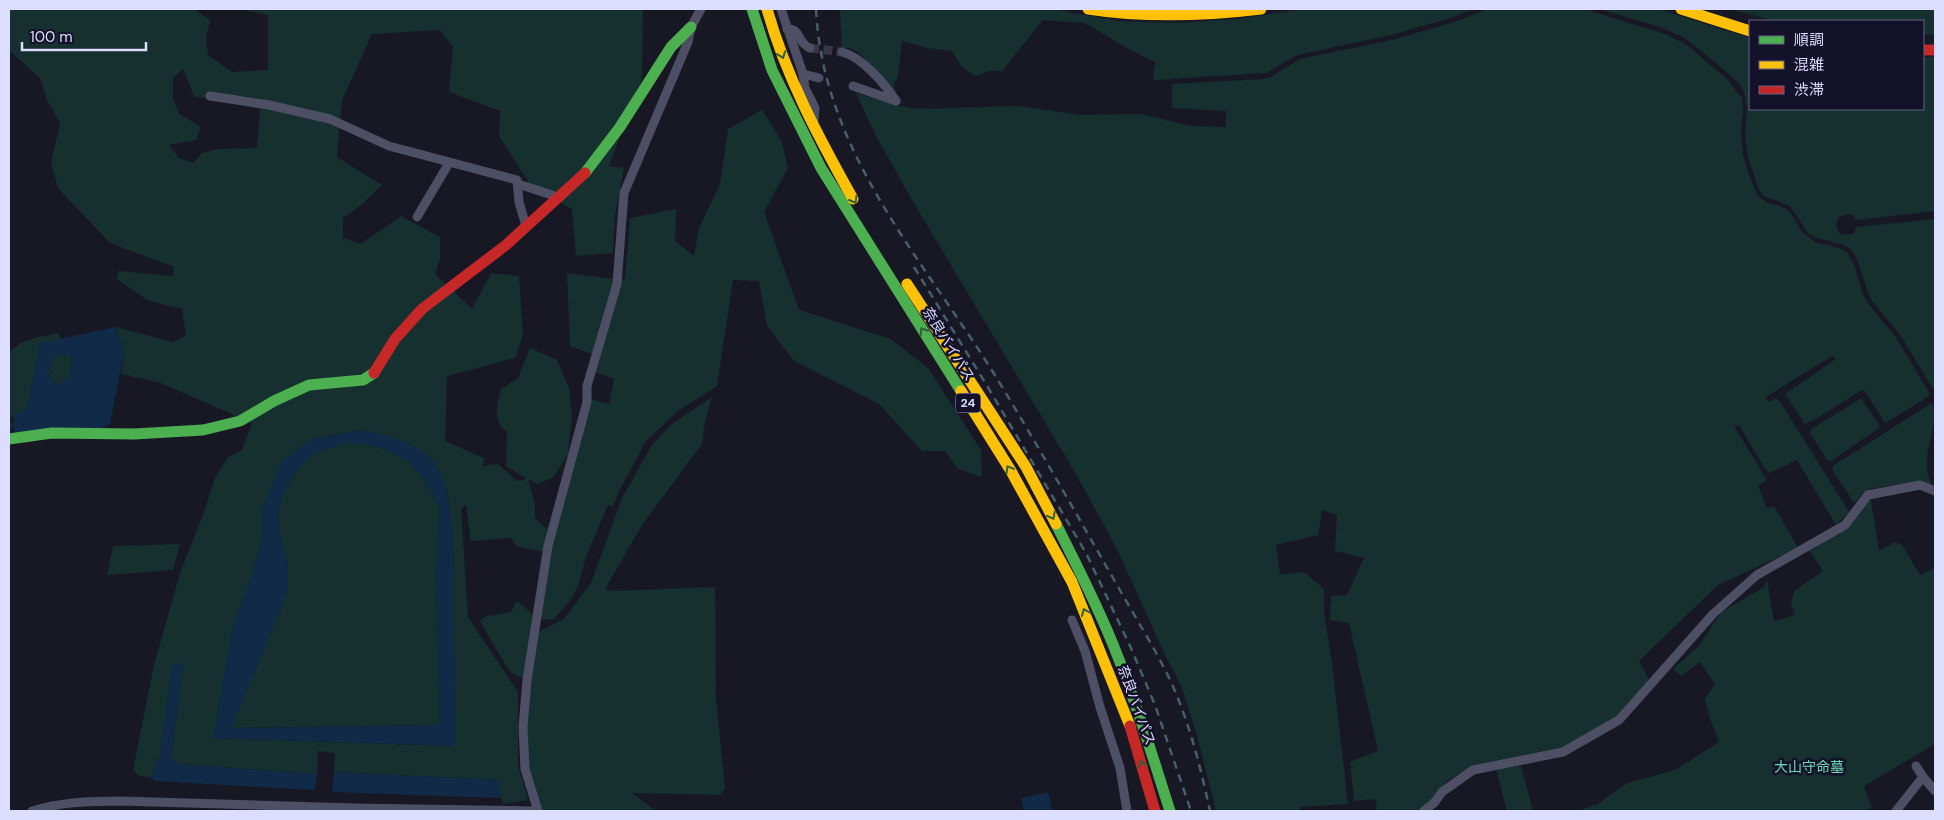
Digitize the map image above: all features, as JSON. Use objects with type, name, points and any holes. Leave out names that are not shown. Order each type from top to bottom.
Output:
[{"type":"main road","name":"奈良バイパス","points":[[752,9],[772,70],[795,120],[821,168],[1011,471],[1072,582],[1134,737],[1155,811]]},
{"type":"main road","name":"奈良バイパス","points":[[767,9],[785,62],[813,125],[855,202],[1026,467],[1076,563],[1116,651],[1146,734],[1170,811]]},
{"type":"main road","points":[[1088,9],[1153,16],[1200,15],[1261,9]]},
{"type":"main road","points":[[1681,9],[1749,30]]},
{"type":"main road","points":[[1706,9],[1749,22]]},
{"type":"main road","points":[[9,439],[52,433],[134,434],[203,430],[240,421],[274,401],[309,384],[363,380],[372,375],[395,339],[422,310],[506,245],[590,168],[620,127],[671,46],[692,27]]},
{"type":"street","points":[[32,811],[84,801],[120,801],[538,811],[525,769],[523,727],[527,680],[548,546],[587,402],[588,386],[616,284],[624,193],[701,9]]},
{"type":"street","points":[[781,9],[806,88],[815,108],[813,125]]},
{"type":"street","points":[[787,28],[797,31],[803,45],[810,48]]},
{"type":"street","points":[[842,52],[857,58],[896,101],[853,86]]},
{"type":"street","points":[[803,74],[819,78]]},
{"type":"street","points":[[210,96],[269,105],[330,119],[389,146],[518,180],[519,202],[526,226]]},
{"type":"street","points":[[417,217],[449,163]]},
{"type":"street","points":[[518,184],[558,197]]},
{"type":"street","points":[[1424,811],[1435,802],[1442,792],[1473,770],[1563,752],[1619,720],[1713,614],[1757,575],[1845,525],[1868,495],[1920,485],[1935,491]]},
{"type":"street","points":[[1072,620],[1085,651],[1120,768],[1127,811]]},
{"type":"street","points":[[1088,662],[1102,656]]},
{"type":"street","points":[[1916,766],[1935,791]]},
{"type":"street","points":[[1896,811],[1923,777]]},
{"type":"green space","points":[[9,9],[194,9],[210,20],[206,38],[208,55],[232,72],[268,70],[268,15],[240,9],[643,9],[642,79],[609,166],[624,168],[615,215],[613,253],[576,256],[572,209],[531,186],[499,136],[500,111],[449,92],[453,47],[440,30],[372,34],[342,100],[337,157],[382,185],[360,206],[343,218],[343,238],[361,244],[401,216],[440,237],[440,259],[435,274],[472,309],[491,273],[519,276],[523,335],[515,358],[447,376],[445,441],[484,458],[483,466],[498,464],[517,481],[527,479],[506,466],[507,432],[502,428],[497,418],[501,389],[518,378],[530,348],[557,360],[569,388],[572,416],[568,454],[553,478],[537,484],[528,479],[535,504],[535,517],[544,527],[548,528],[543,552],[516,546],[511,538],[471,541],[466,505],[461,509],[468,617],[518,692],[518,766],[528,800],[503,804],[497,780],[334,772],[335,753],[318,751],[317,774],[178,764],[170,760],[183,663],[158,764],[150,777],[139,776],[133,770],[154,665],[180,573],[203,515],[215,478],[228,457],[242,450],[252,423],[161,383],[121,374],[124,352],[116,327],[172,342],[186,336],[182,309],[147,300],[117,279],[118,271],[173,276],[174,267],[110,243],[58,188],[51,163],[60,123],[47,100],[40,78],[9,50]],"holes":[[[183,69],[194,96],[260,109],[257,148],[216,149],[202,153],[193,163],[179,158],[169,145],[196,140],[201,127],[179,114],[173,99],[173,78]],[[364,430],[447,489],[452,534],[455,746],[214,738],[262,537],[262,510],[311,439]]]},
{"type":"green space","points":[[840,9],[1052,9],[1119,21],[1175,23],[1237,19],[1303,9],[1473,9],[1454,17],[1391,35],[1297,55],[1266,73],[1153,80],[1155,62],[1085,23],[1043,20],[1002,71],[990,71],[975,76],[962,67],[952,51],[927,48],[902,41],[898,77],[894,84],[894,91],[858,52],[850,48],[842,48]]},
{"type":"green space","points":[[1488,9],[1584,9],[1665,34],[1687,45],[1727,79],[1742,98],[1741,135],[1743,155],[1758,196],[1768,203],[1780,206],[1791,213],[1802,232],[1815,242],[1847,252],[1855,267],[1863,295],[1895,336],[1930,394],[1885,423],[1865,391],[1862,390],[1805,424],[1785,394],[1836,359],[1832,356],[1766,397],[1768,402],[1776,398],[1779,400],[1849,512],[1836,525],[1797,460],[1769,473],[1739,425],[1734,426],[1767,480],[1758,486],[1767,508],[1774,506],[1798,548],[1718,585],[1639,661],[1650,681],[1627,704],[1614,721],[1559,751],[1473,768],[1458,774],[1446,782],[1433,800],[1419,811],[1377,811],[1376,799],[1354,801],[1350,762],[1378,751],[1349,623],[1330,620],[1331,596],[1347,595],[1364,558],[1335,551],[1337,515],[1322,510],[1318,535],[1276,545],[1280,575],[1304,572],[1324,589],[1324,613],[1332,663],[1348,804],[1300,807],[1300,811],[1216,811],[1198,739],[1182,688],[1116,547],[1077,476],[912,200],[875,134],[856,93],[917,109],[1018,106],[1081,115],[1141,114],[1192,126],[1226,127],[1226,111],[1172,108],[1172,84],[1271,77],[1300,59],[1396,39],[1457,21]]},
{"type":"green space","points":[[1599,9],[1658,9],[1749,38],[1749,110],[1924,110],[1924,57],[1935,57],[1935,211],[1856,220],[1853,215],[1844,215],[1839,217],[1836,225],[1838,232],[1844,235],[1853,234],[1857,227],[1935,219],[1935,392],[1901,336],[1872,301],[1857,259],[1850,248],[1817,238],[1808,233],[1790,206],[1763,196],[1758,188],[1748,157],[1745,135],[1747,107],[1745,95],[1740,84],[1683,37],[1660,27]]},
{"type":"green space","points":[[1729,9],[1935,9],[1935,34],[1924,35],[1924,20],[1772,20]]},
{"type":"green space","points":[[762,110],[782,142],[788,168],[764,212],[799,310],[891,339],[928,368],[981,450],[982,477],[958,469],[945,451],[922,451],[879,404],[794,361],[767,326],[759,281],[733,280],[717,386],[678,411],[644,443],[613,506],[608,505],[607,507],[586,557],[579,583],[572,598],[554,619],[542,620],[540,619],[553,537],[569,486],[569,469],[589,399],[609,404],[614,379],[595,372],[619,279],[625,279],[630,218],[676,209],[675,241],[694,256],[699,228],[720,184],[728,129]]},
{"type":"green space","points":[[567,273],[614,279],[593,355],[570,346]]},
{"type":"green space","points":[[58,333],[61,340],[29,408],[10,418],[13,427],[9,430],[9,353],[25,342]]},
{"type":"green space","points":[[56,354],[72,356],[70,377],[57,386],[47,372]]},
{"type":"green space","points":[[712,397],[705,422],[702,444],[642,525],[605,589],[612,591],[715,587],[716,697],[725,789],[720,795],[632,793],[656,811],[542,811],[529,778],[526,750],[528,699],[538,632],[564,619],[591,583],[622,498],[652,445],[672,424]]},
{"type":"green space","points":[[1861,398],[1879,425],[1879,428],[1831,461],[1827,460],[1810,433],[1811,429]]},
{"type":"green space","points":[[1932,403],[1934,413],[1927,463],[1931,483],[1918,481],[1870,489],[1862,494],[1856,502],[1853,502],[1832,469],[1834,465]]},
{"type":"green space","points":[[343,444],[366,444],[386,449],[407,461],[423,477],[440,509],[436,571],[440,725],[230,728],[288,591],[288,565],[280,536],[278,510],[282,496],[294,474],[315,451]]},
{"type":"green space","name":"大山守命墓","points":[[1871,499],[1879,551],[1895,542],[1902,545],[1920,575],[1935,568],[1935,744],[1864,786],[1872,808],[1863,811],[1577,811],[1598,804],[1625,784],[1677,769],[1719,742],[1705,699],[1715,684],[1700,662],[1681,676],[1673,669],[1699,646],[1723,611],[1764,587],[1767,580],[1774,621],[1795,615],[1791,603],[1794,591],[1823,571],[1809,550],[1841,532]]},
{"type":"green space","points":[[180,544],[173,570],[107,575],[113,546]]},
{"type":"green space","points":[[517,601],[532,613],[528,679],[519,677],[509,671],[480,621],[486,616],[511,612]]},
{"type":"green space","points":[[1521,766],[1533,811],[1507,811],[1496,769]]},
{"type":"water","points":[[116,327],[124,352],[110,424],[99,429],[14,434],[13,416],[27,408],[40,343]],"holes":[[[56,354],[72,356],[70,377],[57,386],[47,372]]]},
{"type":"water","points":[[364,430],[393,438],[413,446],[429,457],[442,478],[448,497],[453,541],[455,746],[213,738],[233,625],[253,572],[262,537],[262,510],[281,462],[311,439]],"holes":[[[343,444],[366,444],[386,449],[407,461],[423,477],[440,509],[436,571],[440,725],[231,728],[288,591],[288,565],[280,536],[278,510],[282,496],[294,474],[315,452]]]},
{"type":"water","points":[[184,663],[171,760],[178,764],[317,774],[315,790],[155,781],[150,777],[159,761],[172,666]]},
{"type":"water","points":[[334,772],[498,780],[501,798],[332,792]]},
{"type":"water","points":[[1048,792],[1052,811],[1024,811],[1021,798]]},
{"type":"tunnel","points":[[810,48],[842,52]]},
{"type":"railway","points":[[816,9],[823,61],[837,111],[857,158],[909,247],[968,334],[1016,410],[1153,647],[1172,683],[1186,719],[1210,811]]},
{"type":"railway","points":[[914,267],[1086,553],[1131,648],[1155,705],[1191,811]]},
{"type":"traffic: fast","points":[[752,9],[772,70],[821,168],[961,391]]},
{"type":"traffic: fast","points":[[585,173],[620,127],[671,47],[691,27]]},
{"type":"traffic: fast","points":[[9,439],[52,433],[134,434],[203,430],[240,421],[274,401],[309,385],[363,380],[374,373]]},
{"type":"traffic: fast","points":[[1056,524],[1095,603],[1124,672],[1170,811]]},
{"type":"traffic: slow","points":[[767,9],[784,59],[804,107],[853,199]]},
{"type":"traffic: slow","points":[[1088,9],[1153,15],[1218,13],[1261,9]]},
{"type":"traffic: slow","points":[[1681,9],[1749,31]]},
{"type":"traffic: slow","points":[[907,284],[1026,467],[1056,524]]},
{"type":"traffic: slow","points":[[961,391],[1011,471],[1072,582],[1130,726]]},
{"type":"traffic: jam","points":[[1924,50],[1935,50]]},
{"type":"traffic: jam","points":[[374,373],[395,339],[422,309],[506,245],[585,173]]},
{"type":"traffic: jam","points":[[1130,726],[1155,811]]}]
